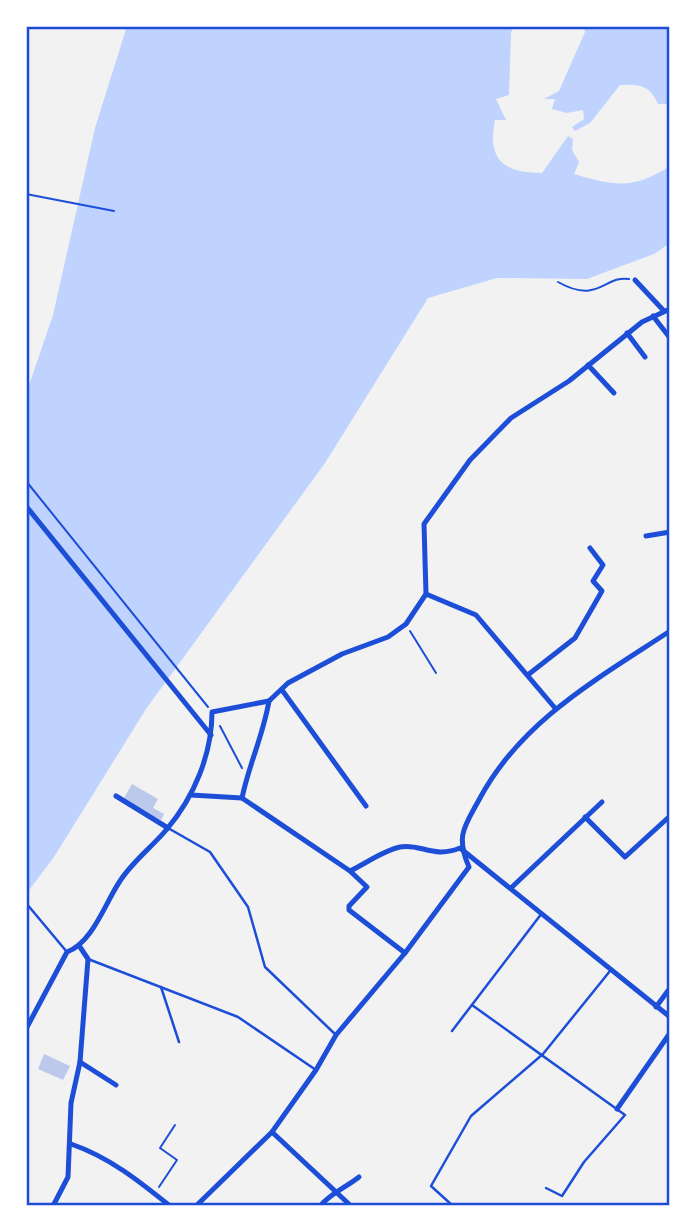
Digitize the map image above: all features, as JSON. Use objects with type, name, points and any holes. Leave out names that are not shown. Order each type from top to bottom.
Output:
[{"type":"street","points":[[26,1029],[67,952],[80,947],[121,877],[168,828],[191,795],[212,736],[212,712],[269,701],[299,677],[342,654],[387,637],[406,624],[426,594],[424,524],[470,460],[511,418],[569,381],[627,333],[667,310],[635,280]]},
{"type":"street","points":[[653,316],[670,338]]},
{"type":"street","points":[[627,333],[645,357]]},
{"type":"street","points":[[588,365],[614,393]]},
{"type":"street","points":[[26,506],[195,711],[212,736]]},
{"type":"street","points":[[646,536],[670,532]]},
{"type":"street","points":[[529,674],[575,638],[602,591],[593,581],[603,565],[590,548]]},
{"type":"street","points":[[426,594],[477,615],[555,708]]},
{"type":"street","points":[[196,1206],[271,1132],[316,1070],[336,1034],[405,953],[469,867],[460,848],[464,827],[514,747],[555,708],[670,631]]},
{"type":"street","points":[[282,690],[366,806]]},
{"type":"street","points":[[242,798],[247,777],[263,737],[269,701]]},
{"type":"street","points":[[191,795],[242,798],[350,871],[366,887],[349,905],[349,910],[405,953]]},
{"type":"street","points":[[116,796],[168,828]]},
{"type":"street","points":[[512,887],[602,802]]},
{"type":"street","points":[[585,817],[625,857],[670,816]]},
{"type":"street","points":[[350,871],[401,847],[429,852],[449,852],[460,848]]},
{"type":"street","points":[[460,848],[512,887],[610,971],[670,1017]]},
{"type":"street","points":[[53,1206],[68,1177],[71,1103],[80,1062],[88,959],[80,947]]},
{"type":"street","points":[[656,1007],[670,988]]},
{"type":"street","points":[[617,1110],[670,1033]]},
{"type":"street","points":[[80,1062],[116,1085]]},
{"type":"street","points":[[271,1132],[351,1206]]},
{"type":"street","points":[[71,1144],[102,1157],[170,1206]]},
{"type":"street","points":[[320,1206],[330,1194],[359,1177]]},
{"type":"lane","points":[[168,828],[210,852],[248,907],[265,967],[336,1034]]},
{"type":"lane","points":[[26,903],[67,952]]},
{"type":"lane","points":[[452,1031],[542,913]]},
{"type":"lane","points":[[88,959],[247,1021],[316,1070]]},
{"type":"lane","points":[[453,1206],[431,1186],[451,1146],[471,1116],[543,1054],[610,971]]},
{"type":"lane","points":[[161,987],[179,1042]]},
{"type":"lane","points":[[472,1005],[625,1115],[584,1162],[562,1196],[546,1188]]},
{"type":"path","points":[[26,194],[114,211]]},
{"type":"path","points":[[558,282],[571,289],[595,292],[623,278],[635,280]]},
{"type":"path","points":[[26,481],[205,703]]},
{"type":"path","points":[[406,624],[436,673]]},
{"type":"path","points":[[212,712],[247,777]]},
{"type":"path","points":[[154,1193],[177,1160],[160,1148],[175,1125]]},
{"type":"water","points":[[127,26],[515,26],[511,32],[509,95],[496,99],[506,120],[495,120],[493,134],[493,145],[501,162],[517,170],[542,173],[568,136],[573,139],[572,150],[579,162],[574,174],[624,184],[645,179],[670,166],[670,243],[654,254],[587,279],[497,278],[428,298],[325,463],[146,709],[54,857],[26,894],[26,394],[53,315],[95,128]]},
{"type":"water","points":[[584,26],[670,26],[670,104],[658,104],[643,87],[620,85],[590,123],[575,131],[572,127],[584,119],[583,110],[567,113],[552,109],[555,99],[544,99],[559,91],[585,32]]},
{"type":"building","points":[[132,784],[158,799],[153,808],[164,814],[161,820],[123,800]]},
{"type":"building","points":[[44,1054],[70,1066],[63,1080],[38,1069]]}]
